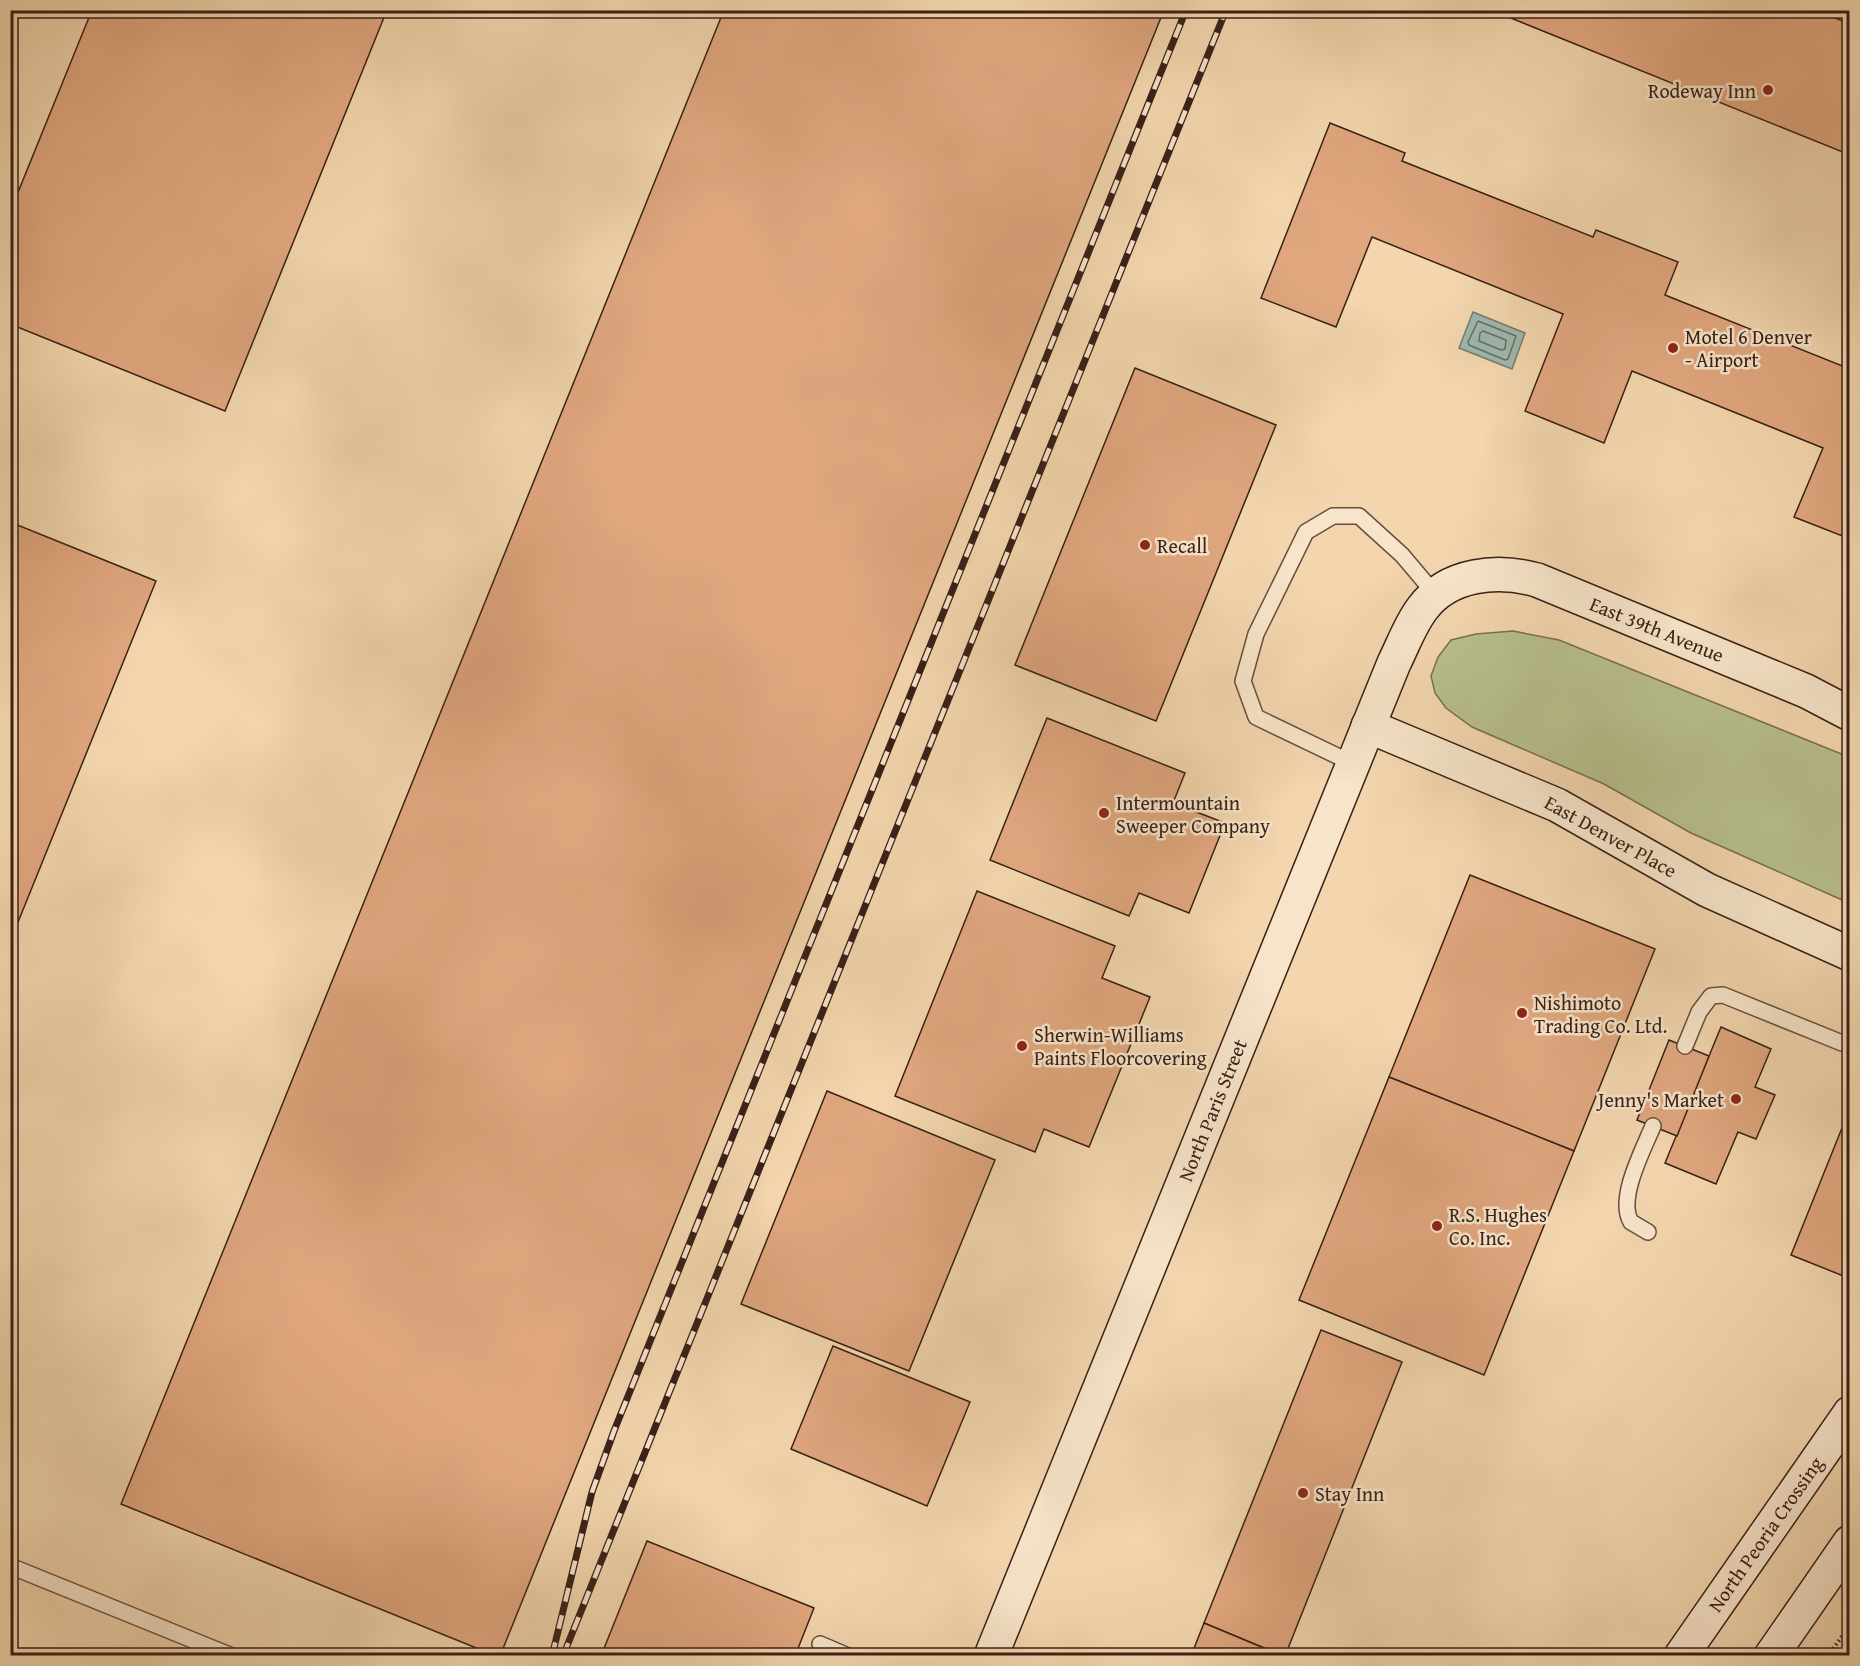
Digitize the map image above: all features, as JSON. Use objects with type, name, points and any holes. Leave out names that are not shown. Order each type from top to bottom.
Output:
[{"type":"street","name":"East 39th Avenue","points":[[1446,588],[1498,573],[1518,574],[1538,580],[1806,691],[1850,714]]},
{"type":"street","name":"North Paris Street","points":[[991,1656],[1368,726],[1409,630],[1422,608],[1446,588]]},
{"type":"street","points":[[1806,691],[1850,697]]},
{"type":"street","name":"East Denver Place","points":[[1368,726],[1557,805],[1707,890],[1850,954]]},
{"type":"street","name":"North Peoria Crossing","points":[[1681,1656],[1850,1413]]},
{"type":"street","points":[[1771,1656],[1850,1542]]},
{"type":"lane","points":[[1354,764],[1256,717],[1243,681],[1256,634],[1306,532],[1333,516],[1359,516],[1402,555],[1446,588]]},
{"type":"lane","points":[[1685,1046],[1704,1004],[1711,996],[1723,995],[1842,1043]]},
{"type":"lane","points":[[1648,1232],[1631,1222],[1626,1209],[1626,1200],[1653,1126]]},
{"type":"lane","points":[[10,1566],[232,1656]]},
{"type":"lane","points":[[820,1644],[848,1656]]},
{"type":"path","points":[[1828,1656],[1850,1625]]},
{"type":"green space","points":[[1513,631],[1559,640],[1849,757],[1849,903],[1691,833],[1604,784],[1472,727],[1446,708],[1435,693],[1431,676],[1438,657],[1451,640],[1476,634]]},
{"type":"water","points":[[1473,312],[1525,333],[1512,369],[1459,348]]},
{"type":"building","points":[[92,10],[387,10],[225,411],[10,324],[10,212]]},
{"type":"building","points":[[724,10],[1164,10],[500,1656],[496,1656],[121,1504]]},
{"type":"building","name":"Rodeway Inn","points":[[1491,10],[1816,10],[1850,24],[1850,155]]},
{"type":"building","name":"Motel 6 Denver - Airport","points":[[1330,123],[1405,153],[1402,161],[1593,237],[1596,230],[1678,262],[1665,295],[1850,369],[1850,539],[1794,517],[1823,448],[1632,371],[1604,443],[1525,411],[1563,314],[1372,237],[1336,327],[1261,298]]},
{"type":"building","name":"Recall","points":[[1135,368],[1276,425],[1156,721],[1015,665]]},
{"type":"building","points":[[10,522],[156,581],[10,942]]},
{"type":"building","name":"Intermountain Sweeper Company","points":[[1047,718],[1185,773],[1173,803],[1225,823],[1189,913],[1139,893],[1129,916],[990,860]]},
{"type":"building","name":"Nishimoto Trading Co. Ltd.","points":[[1470,875],[1655,949],[1574,1151],[1389,1077]]},
{"type":"building","name":"Sherwin-Williams Paints Floorcovering","points":[[977,891],[1115,946],[1102,978],[1150,997],[1089,1147],[1044,1129],[1035,1152],[895,1096]]},
{"type":"building","points":[[1721,1027],[1771,1049],[1755,1087],[1775,1095],[1756,1139],[1738,1132],[1716,1184],[1665,1163]]},
{"type":"building","points":[[1669,1040],[1709,1056],[1677,1136],[1637,1120]]},
{"type":"building","name":"R.S. Hughes Co. Inc.","points":[[1389,1077],[1574,1151],[1484,1375],[1299,1300]]},
{"type":"building","points":[[827,1091],[995,1160],[909,1371],[741,1304]]},
{"type":"building","points":[[1850,1108],[1850,1268],[1846,1277],[1791,1255]]},
{"type":"building","name":"Stay Inn","points":[[1321,1330],[1402,1362],[1285,1656],[1283,1656],[1204,1623]]},
{"type":"building","points":[[833,1346],[970,1402],[927,1506],[791,1449]]},
{"type":"building","points":[[647,1541],[814,1608],[795,1656],[601,1656]]},
{"type":"building","points":[[1204,1623],[1283,1656],[1191,1656]]},
{"type":"railway","points":[[552,1656],[592,1492],[614,1431],[1186,10]]},
{"type":"railway","points":[[563,1656],[1226,10]]},
{"type":"place","name":"Rodeway Inn","points":[[1768,90]]},
{"type":"place","name":"Motel 6 Denver - Airport","points":[[1673,348]]},
{"type":"place","name":"Recall","points":[[1145,545]]},
{"type":"place","name":"Intermountain Sweeper Company","points":[[1104,813]]},
{"type":"place","name":"Nishimoto Trading Co. Ltd.","points":[[1522,1013]]},
{"type":"place","name":"Sherwin-Williams Paints Floorcovering","points":[[1022,1046]]},
{"type":"place","name":"Jenny's Market","points":[[1736,1099]]},
{"type":"place","name":"R.S. Hughes Co. Inc.","points":[[1437,1226]]},
{"type":"place","name":"Stay Inn","points":[[1303,1493]]}]
